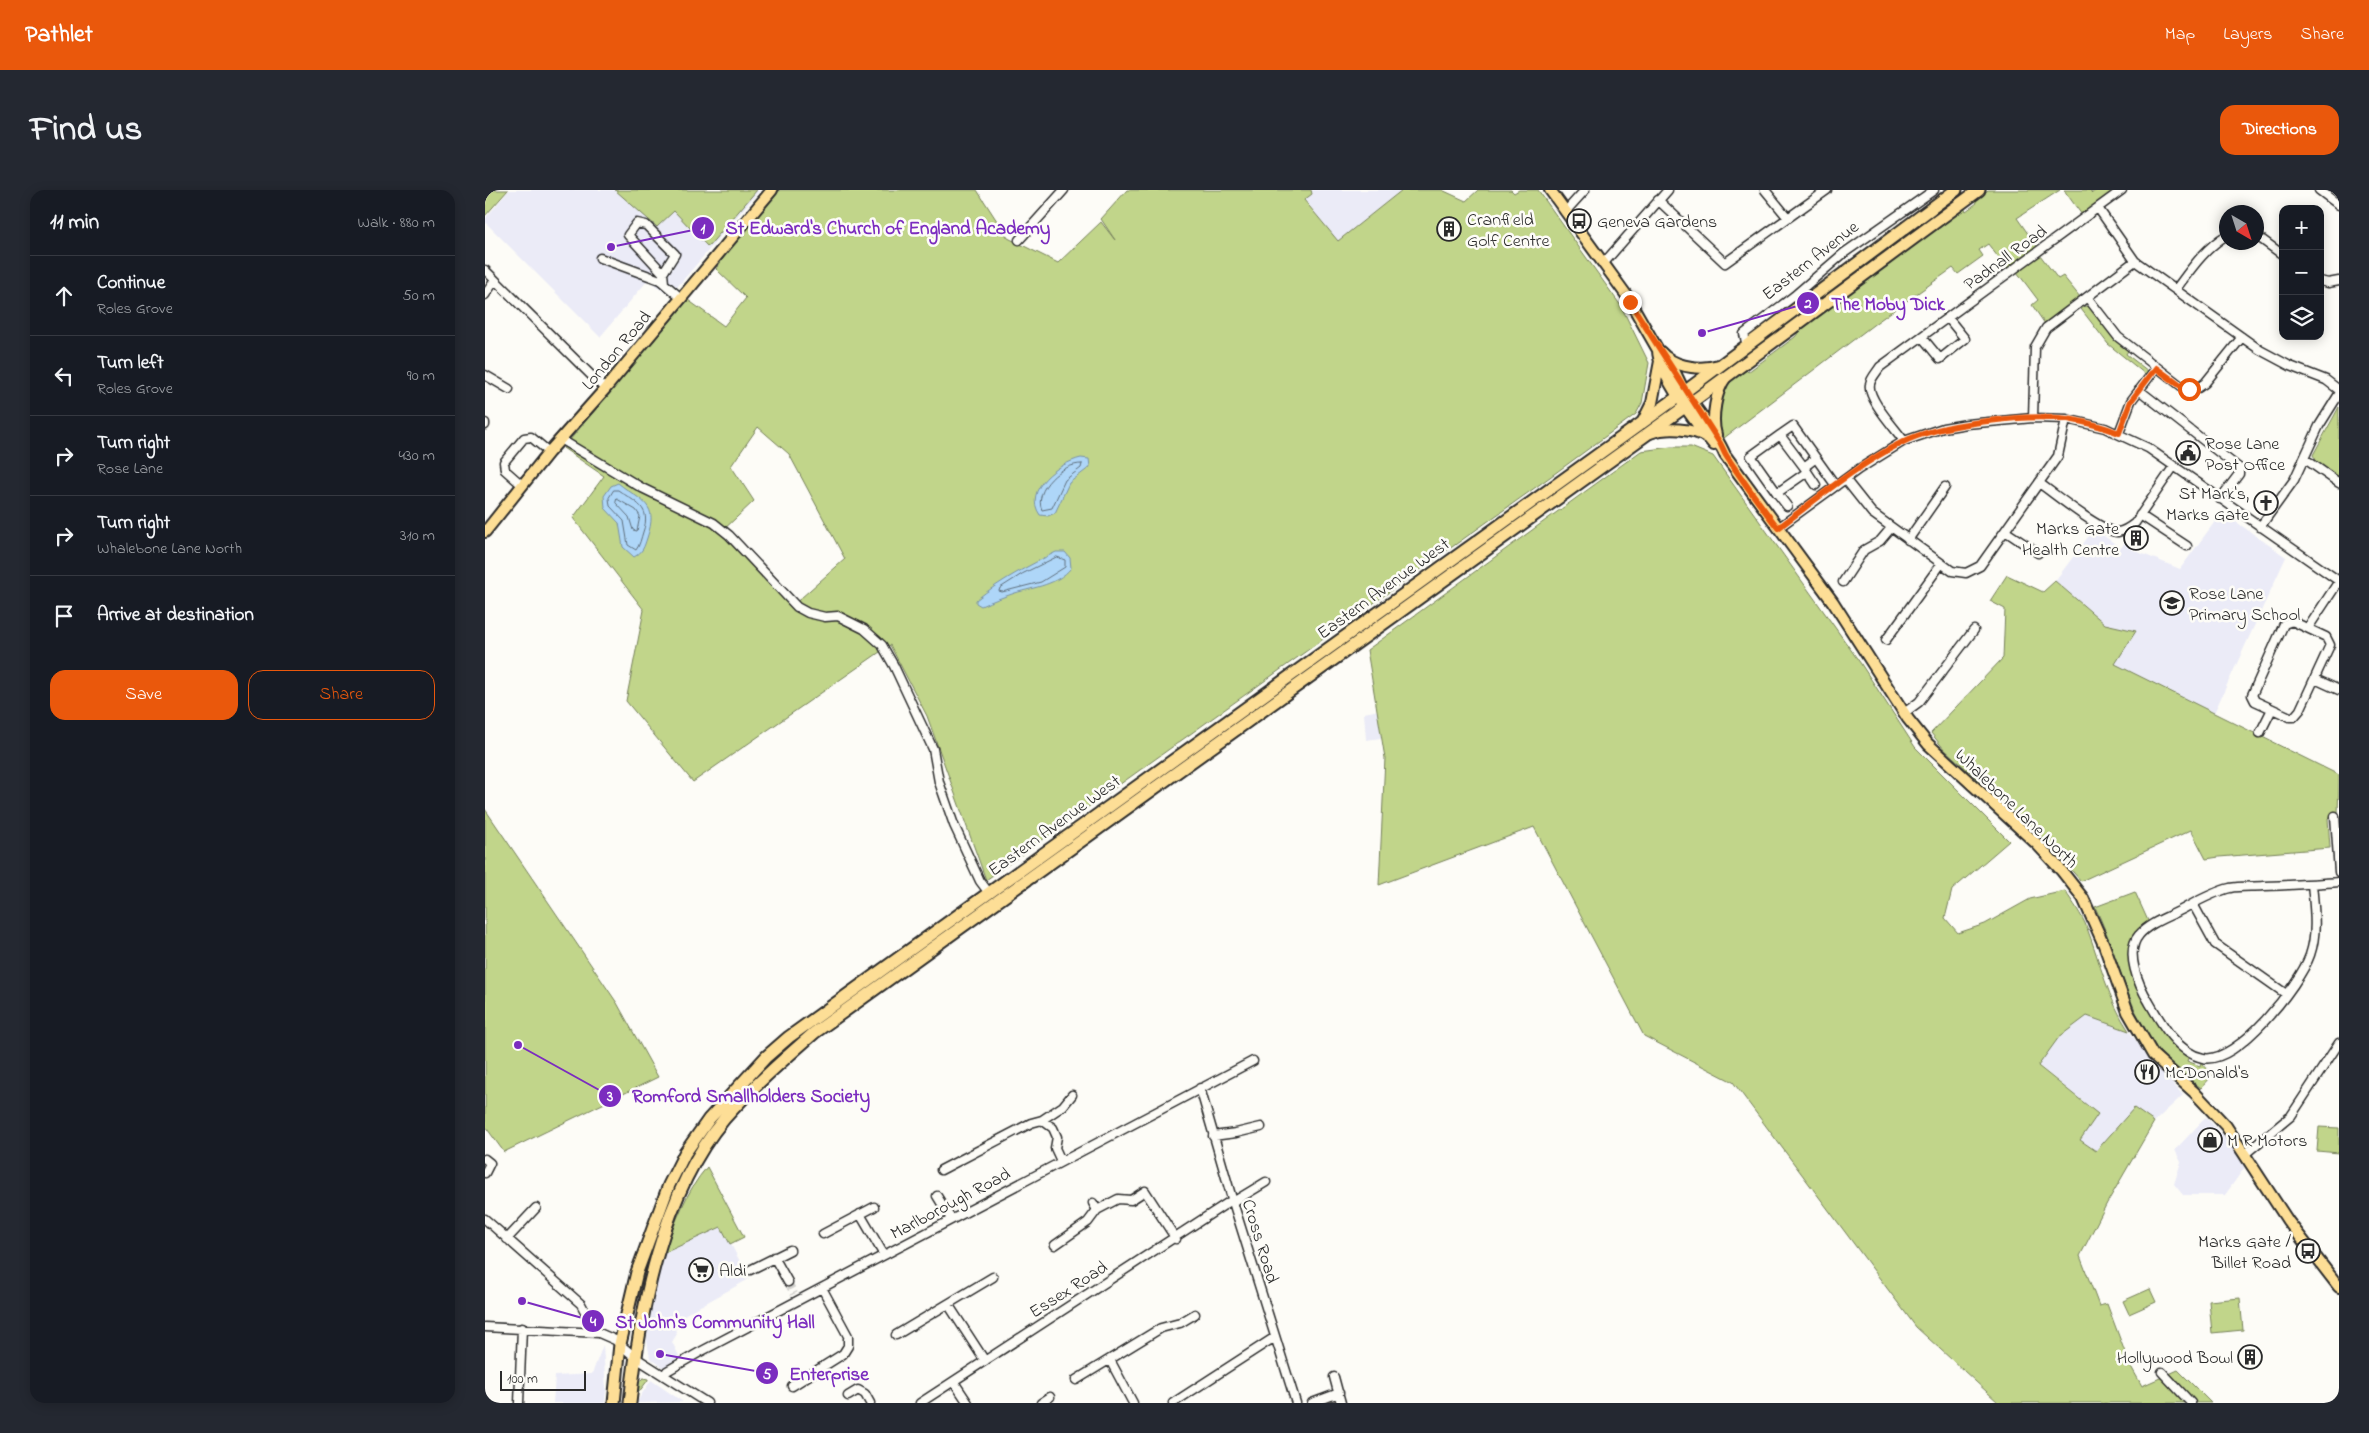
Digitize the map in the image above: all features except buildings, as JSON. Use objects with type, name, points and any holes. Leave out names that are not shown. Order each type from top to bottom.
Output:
[{"type":"highway","name":"Eastern Avenue","points":[[1685,399],[1696,384],[1956,190]]},
{"type":"highway","points":[[1685,399],[1729,374],[1979,190]]},
{"type":"highway","points":[[1568,476],[1613,450],[1829,295],[1857,280]]},
{"type":"highway","name":"Eastern Avenue West","points":[[629,1403],[642,1320],[653,1271],[680,1190],[699,1155],[724,1120],[777,1064],[814,1033],[1674,415],[1685,399]]},
{"type":"highway","name":"Eastern Avenue West","points":[[614,1403],[621,1344],[637,1272],[669,1185],[685,1153],[709,1120],[766,1057],[789,1037],[987,890],[1641,424],[1685,399]]},
{"type":"highway","points":[[619,1403],[626,1362],[636,1358]]},
{"type":"main road","name":"London Road","points":[[485,532],[549,452],[605,389],[772,190]]},
{"type":"main road","name":"Whalebone Lane North","points":[[1550,190],[1630,302],[1685,399],[1833,602],[1904,713],[1928,744],[2037,844],[2083,898],[2104,945],[2128,1012],[2153,1055],[2219,1119],[2245,1154],[2288,1220],[2339,1288]]},
{"type":"main road","points":[[1641,424],[1652,403],[1661,356],[1677,364],[1708,368],[1726,362]]},
{"type":"main road","points":[[1641,438],[1657,431],[1675,430],[1702,435],[1715,441],[1714,427],[1718,396],[1723,380],[1729,374]]},
{"type":"street","points":[[1019,240],[1064,190]]},
{"type":"street","points":[[1565,212],[1585,190]]},
{"type":"street","points":[[1603,264],[1668,190]]},
{"type":"street","points":[[1765,190],[1788,218]]},
{"type":"street","points":[[1658,200],[1725,263],[1827,190]]},
{"type":"street","name":"Eastern Avenue","points":[[1747,346],[1744,334],[1794,296],[1844,253],[1934,190]]},
{"type":"street","name":"Padnall Road","points":[[1904,441],[1876,404],[1869,390],[1870,384],[1880,367],[2122,190]]},
{"type":"street","points":[[2319,190],[2339,205]]},
{"type":"street","points":[[2098,208],[2135,261],[2242,337],[2275,358],[2326,380],[2339,390]]},
{"type":"street","points":[[663,272],[675,254],[646,225],[637,223],[628,235],[663,272],[664,283]]},
{"type":"street","points":[[2176,289],[2196,262],[2219,239]]},
{"type":"street","points":[[2264,241],[2279,252]]},
{"type":"street","points":[[601,258],[664,283],[681,298]]},
{"type":"street","points":[[2033,418],[2035,347],[2046,328],[2135,261]]},
{"type":"street","points":[[485,270],[605,389]]},
{"type":"street","points":[[485,295],[495,280]]},
{"type":"street","points":[[2324,282],[2339,281]]},
{"type":"street","points":[[2087,297],[2118,337],[2156,368],[2182,387],[2189,389],[2198,388],[2205,383],[2242,337]]},
{"type":"street","points":[[1922,336],[1940,359],[1965,339],[1948,318]]},
{"type":"street","points":[[2119,433],[2129,406],[2156,368]]},
{"type":"street","points":[[485,375],[509,389]]},
{"type":"street","points":[[2139,390],[2239,468],[2239,474],[2220,499]]},
{"type":"street","points":[[2260,527],[2294,480],[2319,426],[2339,394]]},
{"type":"street","points":[[1778,528],[1845,479],[1904,441],[1943,428],[2033,418],[2066,419],[2088,423],[2119,433],[2148,448],[2339,581],[2308,628]]},
{"type":"street","points":[[1845,479],[1865,507],[1891,528],[1952,571],[1970,572],[1980,566],[2058,456],[2066,419]]},
{"type":"street","points":[[1744,461],[1793,426],[1836,486]]},
{"type":"street","points":[[1780,435],[1816,485]]},
{"type":"street","points":[[522,485],[505,470],[503,462],[524,438],[531,437],[549,452]]},
{"type":"street","points":[[560,439],[642,488],[714,524],[729,535],[797,607],[808,613],[825,617],[838,616],[864,629],[882,645],[894,666],[933,749],[939,782],[954,826],[980,881],[987,890]]},
{"type":"street","points":[[1751,456],[1787,506]]},
{"type":"street","points":[[1777,492],[1816,458]]},
{"type":"street","points":[[2305,459],[2339,483]]},
{"type":"street","points":[[2039,483],[2104,529],[2119,532],[2128,529],[2141,514],[2174,466]]},
{"type":"street","points":[[1908,540],[1945,487]]},
{"type":"street","points":[[2141,514],[2187,546]]},
{"type":"street","points":[[1843,582],[1864,550],[1880,541],[1891,528]]},
{"type":"street","points":[[2005,531],[2038,553]]},
{"type":"street","points":[[1886,640],[1941,564]]},
{"type":"street","points":[[2293,621],[2308,628],[2330,641],[2328,650],[2300,710],[2294,717],[2286,716],[2255,701],[2252,690],[2285,622],[2293,621]]},
{"type":"street","points":[[1904,713],[1919,702],[1974,630]]},
{"type":"street","points":[[2315,679],[2339,690]]},
{"type":"street","points":[[2261,733],[2272,709]]},
{"type":"street","points":[[2335,816],[2339,872]]},
{"type":"street","points":[[2312,884],[2315,925],[2312,948],[2305,966],[2286,994],[2251,1034],[2218,1057],[2204,1058],[2196,1056],[2181,1045],[2167,1030],[2147,999],[2137,975],[2133,954],[2139,935],[2148,928],[2193,904],[2230,888],[2339,882]]},
{"type":"street","points":[[2193,904],[2215,944],[2286,994]]},
{"type":"street","points":[[2245,1154],[2291,1116],[2339,1043]]},
{"type":"street","name":"Marlborough Road","points":[[664,1376],[667,1371],[796,1297],[822,1288],[1253,1061]]},
{"type":"street","name":"Cross Road","points":[[1200,1088],[1213,1136],[1296,1403]]},
{"type":"street","points":[[941,1170],[1031,1123],[1042,1120],[1063,1106],[1072,1094]]},
{"type":"street","points":[[1042,1120],[1053,1128],[1057,1137],[1055,1148],[1061,1161]]},
{"type":"street","points":[[1213,1136],[1261,1127]]},
{"type":"street","points":[[485,1159],[490,1163],[485,1172]]},
{"type":"street","name":"Essex Road","points":[[920,1403],[1175,1238],[1266,1182]]},
{"type":"street","points":[[1055,1245],[1088,1222],[1095,1206],[1118,1199],[1131,1200],[1145,1191],[1175,1238]]},
{"type":"street","points":[[937,1196],[951,1219]]},
{"type":"street","points":[[823,1234],[874,1207]]},
{"type":"street","points":[[507,1239],[536,1208]]},
{"type":"street","points":[[861,1214],[884,1255]]},
{"type":"street","points":[[485,1219],[581,1304],[596,1332]]},
{"type":"street","points":[[750,1270],[790,1250]]},
{"type":"street","points":[[774,1257],[788,1282]]},
{"type":"street","points":[[896,1335],[993,1277]]},
{"type":"street","points":[[792,1386],[843,1354],[848,1346],[849,1336],[822,1288]]},
{"type":"street","points":[[948,1304],[985,1361]]},
{"type":"street","points":[[1076,1380],[1171,1324],[1180,1323],[1195,1314]]},
{"type":"street","points":[[485,1327],[596,1332],[621,1344],[636,1358],[707,1403]]},
{"type":"street","points":[[519,1403],[522,1328]]},
{"type":"street","points":[[1173,1403],[1275,1337]]},
{"type":"street","points":[[1109,1360],[1133,1403]]},
{"type":"street","points":[[2162,1372],[2191,1403]]},
{"type":"street","points":[[1333,1377],[1341,1403]]},
{"type":"street","points":[[953,1382],[968,1403]]},
{"type":"street","points":[[848,1396],[858,1390],[865,1394],[870,1403]]},
{"type":"street","points":[[1311,1403],[1339,1393]]},
{"type":"street","points":[[1041,1403],[1050,1397]]},
{"type":"shaded area","points":[[509,190],[760,190],[672,293],[668,295],[648,280],[600,337],[485,222],[485,219]]},
{"type":"shaded area","points":[[1311,190],[1402,190],[1338,241],[1304,199],[1312,194]]},
{"type":"shaded area","name":"Rose Lane Primary School","points":[[2222,512],[2286,557],[2214,713],[2115,664],[2135,631],[2105,624],[2055,581],[2094,529],[2121,548],[2125,542],[2133,550],[2180,569]]},
{"type":"shaded area","points":[[1379,710],[1381,738],[1366,740],[1364,713]]},
{"type":"shaded area","points":[[2087,1015],[2129,1031],[2147,1056],[2183,1095],[2154,1122],[2134,1108],[2097,1151],[2080,1140],[2098,1114],[2038,1065],[2059,1037]]},
{"type":"shaded area","points":[[2206,1117],[2229,1142],[2245,1167],[2225,1195],[2183,1195],[2174,1184],[2181,1162],[2175,1150]]},
{"type":"shaded area","points":[[722,1227],[749,1279],[684,1315],[687,1323],[675,1329],[677,1334],[672,1342],[680,1358],[664,1368],[650,1358],[646,1335],[657,1275],[664,1253]]},
{"type":"shaded area","points":[[603,1345],[605,1403],[553,1403],[555,1376],[592,1374]]},
{"type":"shaded area","points":[[651,1380],[683,1402],[636,1403]]},
{"type":"green space","points":[[485,190],[508,190],[485,216]]},
{"type":"green space","points":[[615,190],[757,190],[708,247],[674,211],[657,227]]},
{"type":"green space","points":[[780,190],[977,190],[1008,238],[1058,263],[1101,222],[1115,240],[1101,219],[1127,190],[1311,190],[1312,194],[1304,200],[1338,241],[1402,190],[1442,190],[1466,201],[1478,190],[1511,190],[1514,193],[1519,190],[1538,190],[1621,306],[1649,363],[1642,403],[1636,414],[986,880],[927,716],[890,645],[693,782],[626,701],[644,610],[573,518],[604,476],[563,448],[688,300],[724,326],[746,298],[716,269],[728,251]],"holes":[[[758,427],[789,454],[845,559],[792,606],[720,533],[754,501],[731,466]]]},
{"type":"green space","points":[[1988,190],[2060,190],[2017,218],[2038,248],[2008,270],[1988,244],[1979,250],[1983,256],[1958,274],[1953,268],[1877,322],[1724,438],[1718,411],[1722,390],[1728,383],[1746,370],[1748,372],[1795,337],[1803,327],[1964,208],[1966,211],[1977,203],[1975,200]]},
{"type":"green space","points":[[2064,190],[2089,190],[2092,193],[2097,190],[2114,190],[2082,215]]},
{"type":"green space","points":[[2040,255],[2058,279],[2063,276],[2080,297],[2045,324],[2032,305],[2038,300],[2017,272]]},
{"type":"green space","points":[[2085,306],[2090,307],[2129,349],[2126,354],[2148,371],[2145,374],[2108,344],[2081,309]]},
{"type":"green space","points":[[2339,407],[2339,477],[2317,462],[2313,455]]},
{"type":"green space","points":[[1671,447],[1691,447],[1713,456],[1861,664],[1915,747],[2009,841],[1952,890],[1945,918],[1958,933],[1985,924],[2030,899],[2065,891],[2080,914],[2087,928],[2115,1007],[2129,1031],[2087,1016],[2059,1037],[2038,1066],[2098,1114],[2080,1140],[2096,1151],[2134,1108],[2154,1122],[2107,1203],[2080,1256],[2099,1306],[2107,1304],[2129,1363],[2142,1386],[2178,1370],[2211,1403],[1999,1403],[1916,1327],[1733,1082],[1644,1036],[1534,827],[1379,885],[1385,758],[1367,650],[1641,451]]},
{"type":"green space","points":[[2007,575],[2043,592],[2055,581],[2105,624],[2136,631],[2115,664],[2339,775],[2338,815],[2328,818],[2330,848],[2206,859],[2191,830],[2081,881],[2044,839],[1944,749],[1931,733],[2003,658],[2005,609],[1990,601]]},
{"type":"green space","points":[[485,809],[617,1003],[658,1077],[504,1152],[485,1126]]},
{"type":"green space","points":[[2135,892],[2149,923],[2138,929],[2132,941],[2146,1003],[2189,1056],[2187,1061],[2200,1066],[2201,1062],[2213,1075],[2201,1088],[2171,1065],[2151,1039],[2132,1003],[2095,907]]},
{"type":"green space","points":[[2319,1127],[2339,1128],[2339,1153],[2317,1151]]},
{"type":"green space","points":[[707,1167],[744,1237],[730,1244],[721,1227],[664,1253],[687,1197]]},
{"type":"green space","points":[[2150,1289],[2156,1302],[2129,1314],[2123,1301]]},
{"type":"green space","points":[[2240,1298],[2243,1330],[2212,1333],[2209,1301]]},
{"type":"green space","points":[[643,1378],[648,1380],[635,1397],[637,1384]]},
{"type":"water","points":[[1081,458],[1089,459],[1090,467],[1069,483],[1055,513],[1048,516],[1040,515],[1036,505],[1039,487],[1054,471],[1063,465]]},
{"type":"water","points":[[618,483],[641,500],[650,510],[650,526],[644,547],[634,557],[623,547],[619,523],[605,508],[604,496],[611,486]]},
{"type":"water","points":[[1056,552],[1065,552],[1070,558],[1071,568],[1059,578],[1045,585],[1015,593],[981,606],[976,603],[976,600],[1005,580]]},
{"type":"tunnel","points":[[788,1282],[794,1294]]},
{"type":"place","name":"Geneva Gardens","points":[[1579,221]]},
{"type":"place","name":"Cranfield Golf Centre","points":[[1449,229]]},
{"type":"place","name":"St Edward's Church of England Academy","points":[[611,247]]},
{"type":"place","name":"The Moby Dick","points":[[1702,333]]},
{"type":"place","name":"Rose Lane Post Office","points":[[2188,453]]},
{"type":"place","name":"St Mark's, Marks Gate","points":[[2266,503]]},
{"type":"place","name":"Marks Gate Health Centre","points":[[2136,538]]},
{"type":"place","name":"Rose Lane Primary School","points":[[2172,603]]},
{"type":"place","name":"Romford Smallholders Society","points":[[518,1045]]},
{"type":"place","name":"McDonald's","points":[[2147,1072]]},
{"type":"place","name":"M R Motors","points":[[2210,1140]]},
{"type":"place","name":"Marks Gate / Billet Road","points":[[2308,1251]]},
{"type":"place","name":"Aldi","points":[[701,1270]]},
{"type":"place","name":"St John's Community Hall","points":[[522,1301]]},
{"type":"place","name":"Enterprise","points":[[660,1354]]},
{"type":"place","name":"Hollywood Bowl","points":[[2250,1357]]},
{"type":"route","points":[[1630,302],[1658,350],[1664,354],[1682,387],[1718,439],[1725,455],[1778,528],[1879,456],[1904,441],[1924,434],[1943,428],[1967,424],[2033,418],[2066,419],[2088,423],[2119,433],[2131,401],[2156,368],[2182,387],[2189,389]]}]
